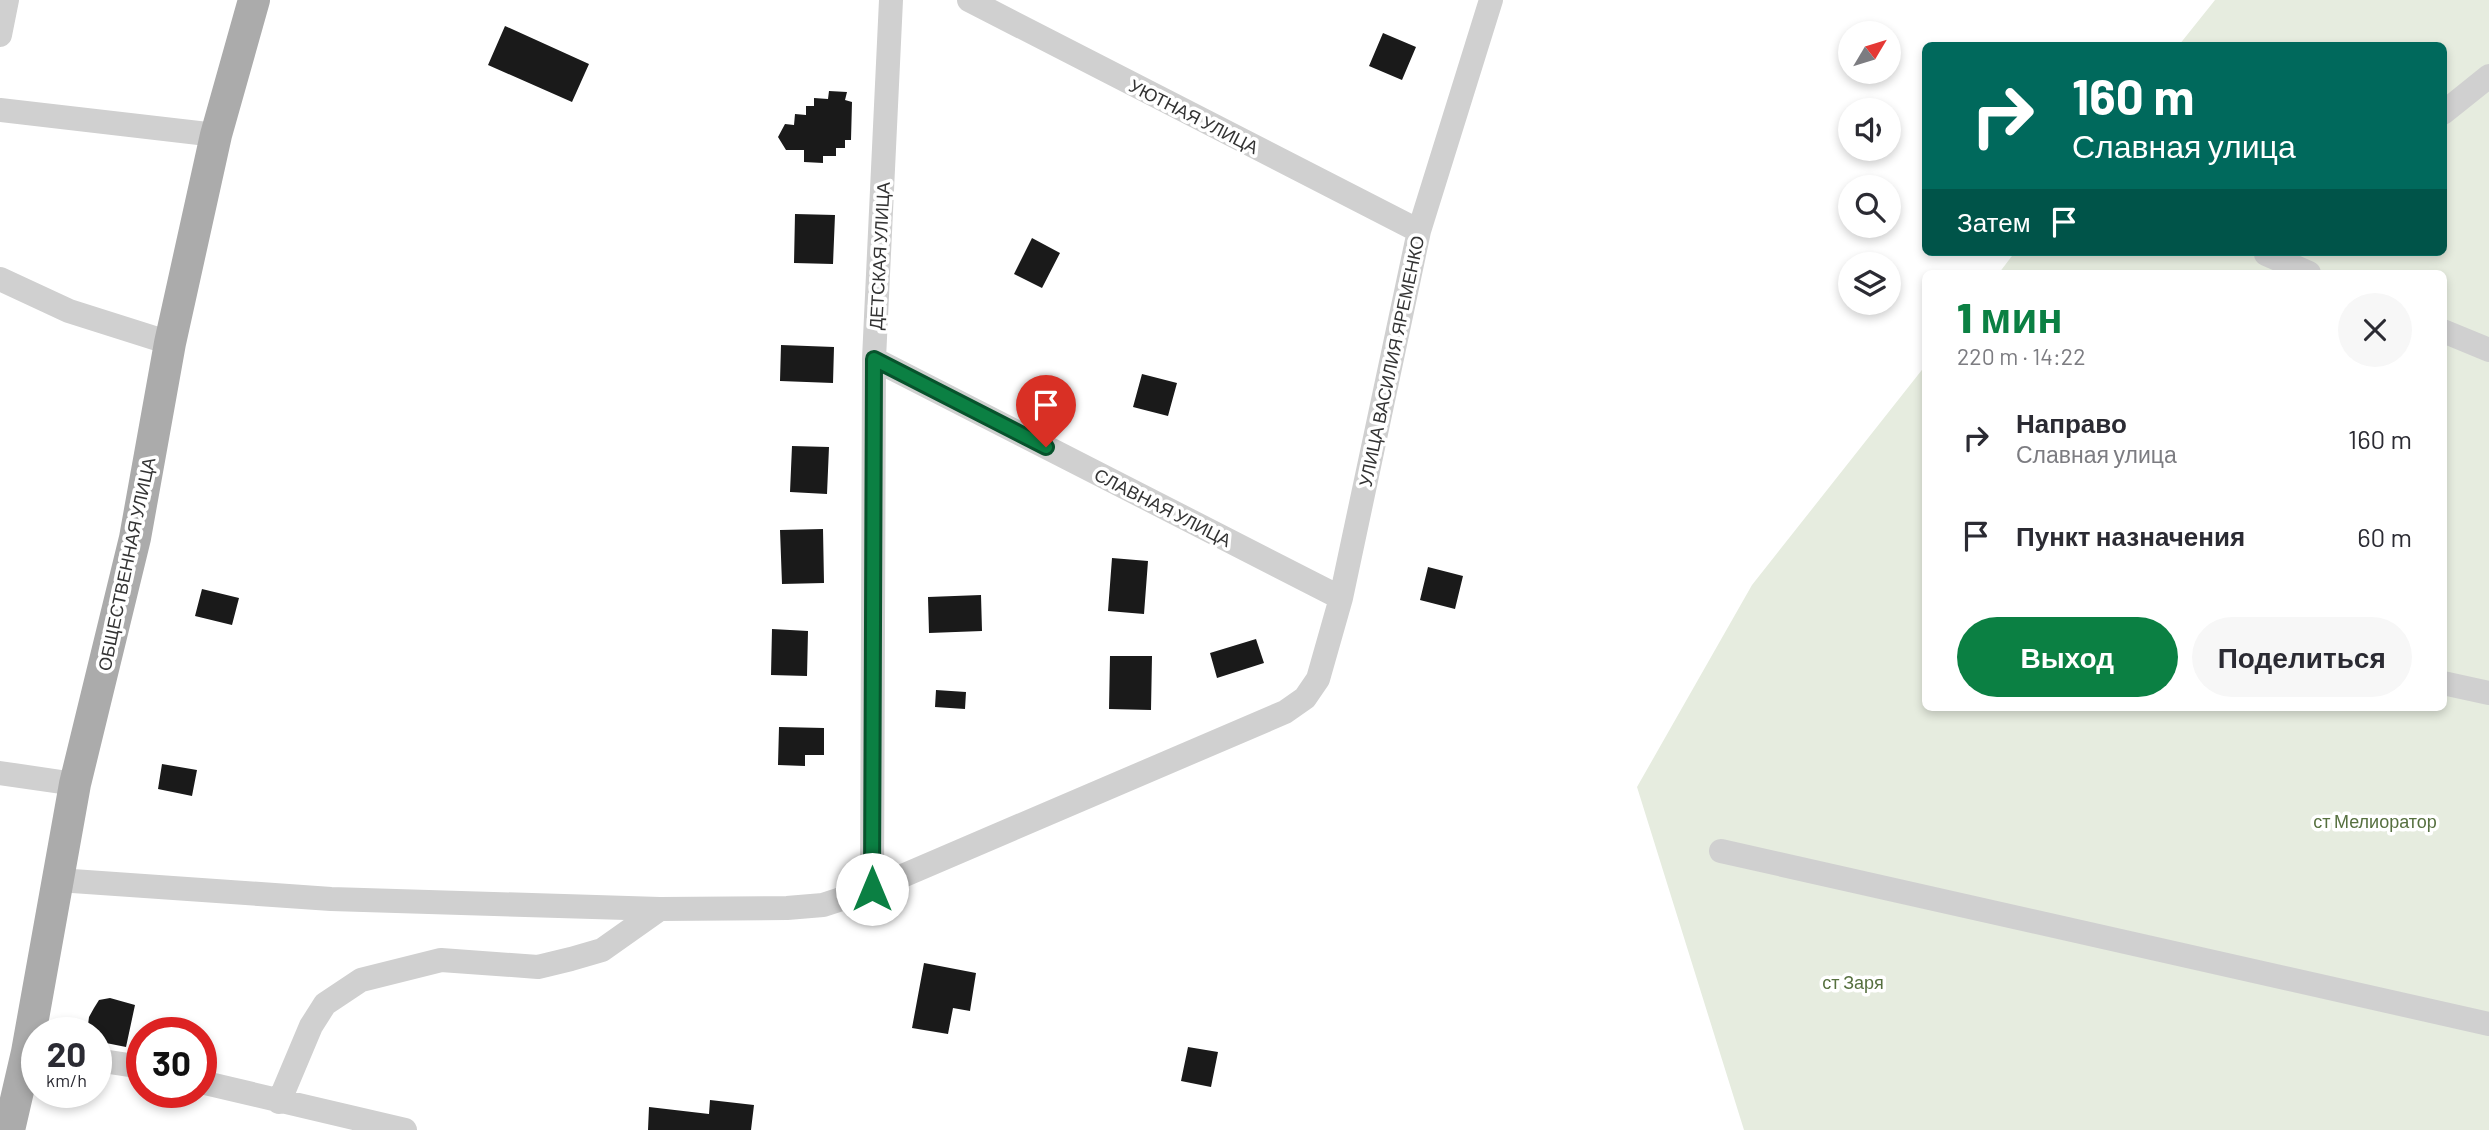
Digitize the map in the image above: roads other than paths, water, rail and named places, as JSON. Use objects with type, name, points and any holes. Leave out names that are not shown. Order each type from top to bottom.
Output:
[{"type":"main road","name":"ОБЩЕСТВЕННАЯ УЛИЦА","points":[[37,1017],[75,784],[135,538],[170,343],[216,135],[254,0]]},
{"type":"main road","name":"ОБЩЕСТВЕННАЯ УЛИЦА","points":[[9,1130],[21,1089]]},
{"type":"street","points":[[0,36],[7,0]]},
{"type":"street","name":"ДЕТСКАЯ УЛИЦА","points":[[872,889],[874,359],[891,0]]},
{"type":"street","name":"УЮТНАЯ УЛИЦА","points":[[969,0],[1419,231]]},
{"type":"street","name":"УЛИЦА ВАСИЛИЯ ЯРЕМЕНКО","points":[[58,880],[331,899],[660,909],[787,908],[823,905],[872,889],[1285,712],[1305,698],[1318,679],[1341,598],[1419,231],[1492,0]]},
{"type":"street","points":[[2447,110],[2489,76]]},
{"type":"street","points":[[0,110],[216,135]]},
{"type":"street","points":[[2271,256],[2302,270]]},
{"type":"street","points":[[0,279],[69,311],[170,343]]},
{"type":"street","points":[[2447,333],[2489,350]]},
{"type":"street","name":"СЛАВНАЯ УЛИЦА","points":[[874,359],[1341,598]]},
{"type":"street","points":[[2447,684],[2489,694]]},
{"type":"street","points":[[0,773],[75,784]]},
{"type":"street","points":[[1721,851],[2489,1024]]},
{"type":"street","points":[[279,1102],[311,1026],[325,1004],[360,980],[441,960],[538,967],[602,950],[660,909]]},
{"type":"street","points":[[217,1086],[405,1130]]},
{"type":"park label","name":"ст Мелиоратор","points":[[2375,821]]},
{"type":"park label","name":"ст Заря","points":[[1853,982]]}]
